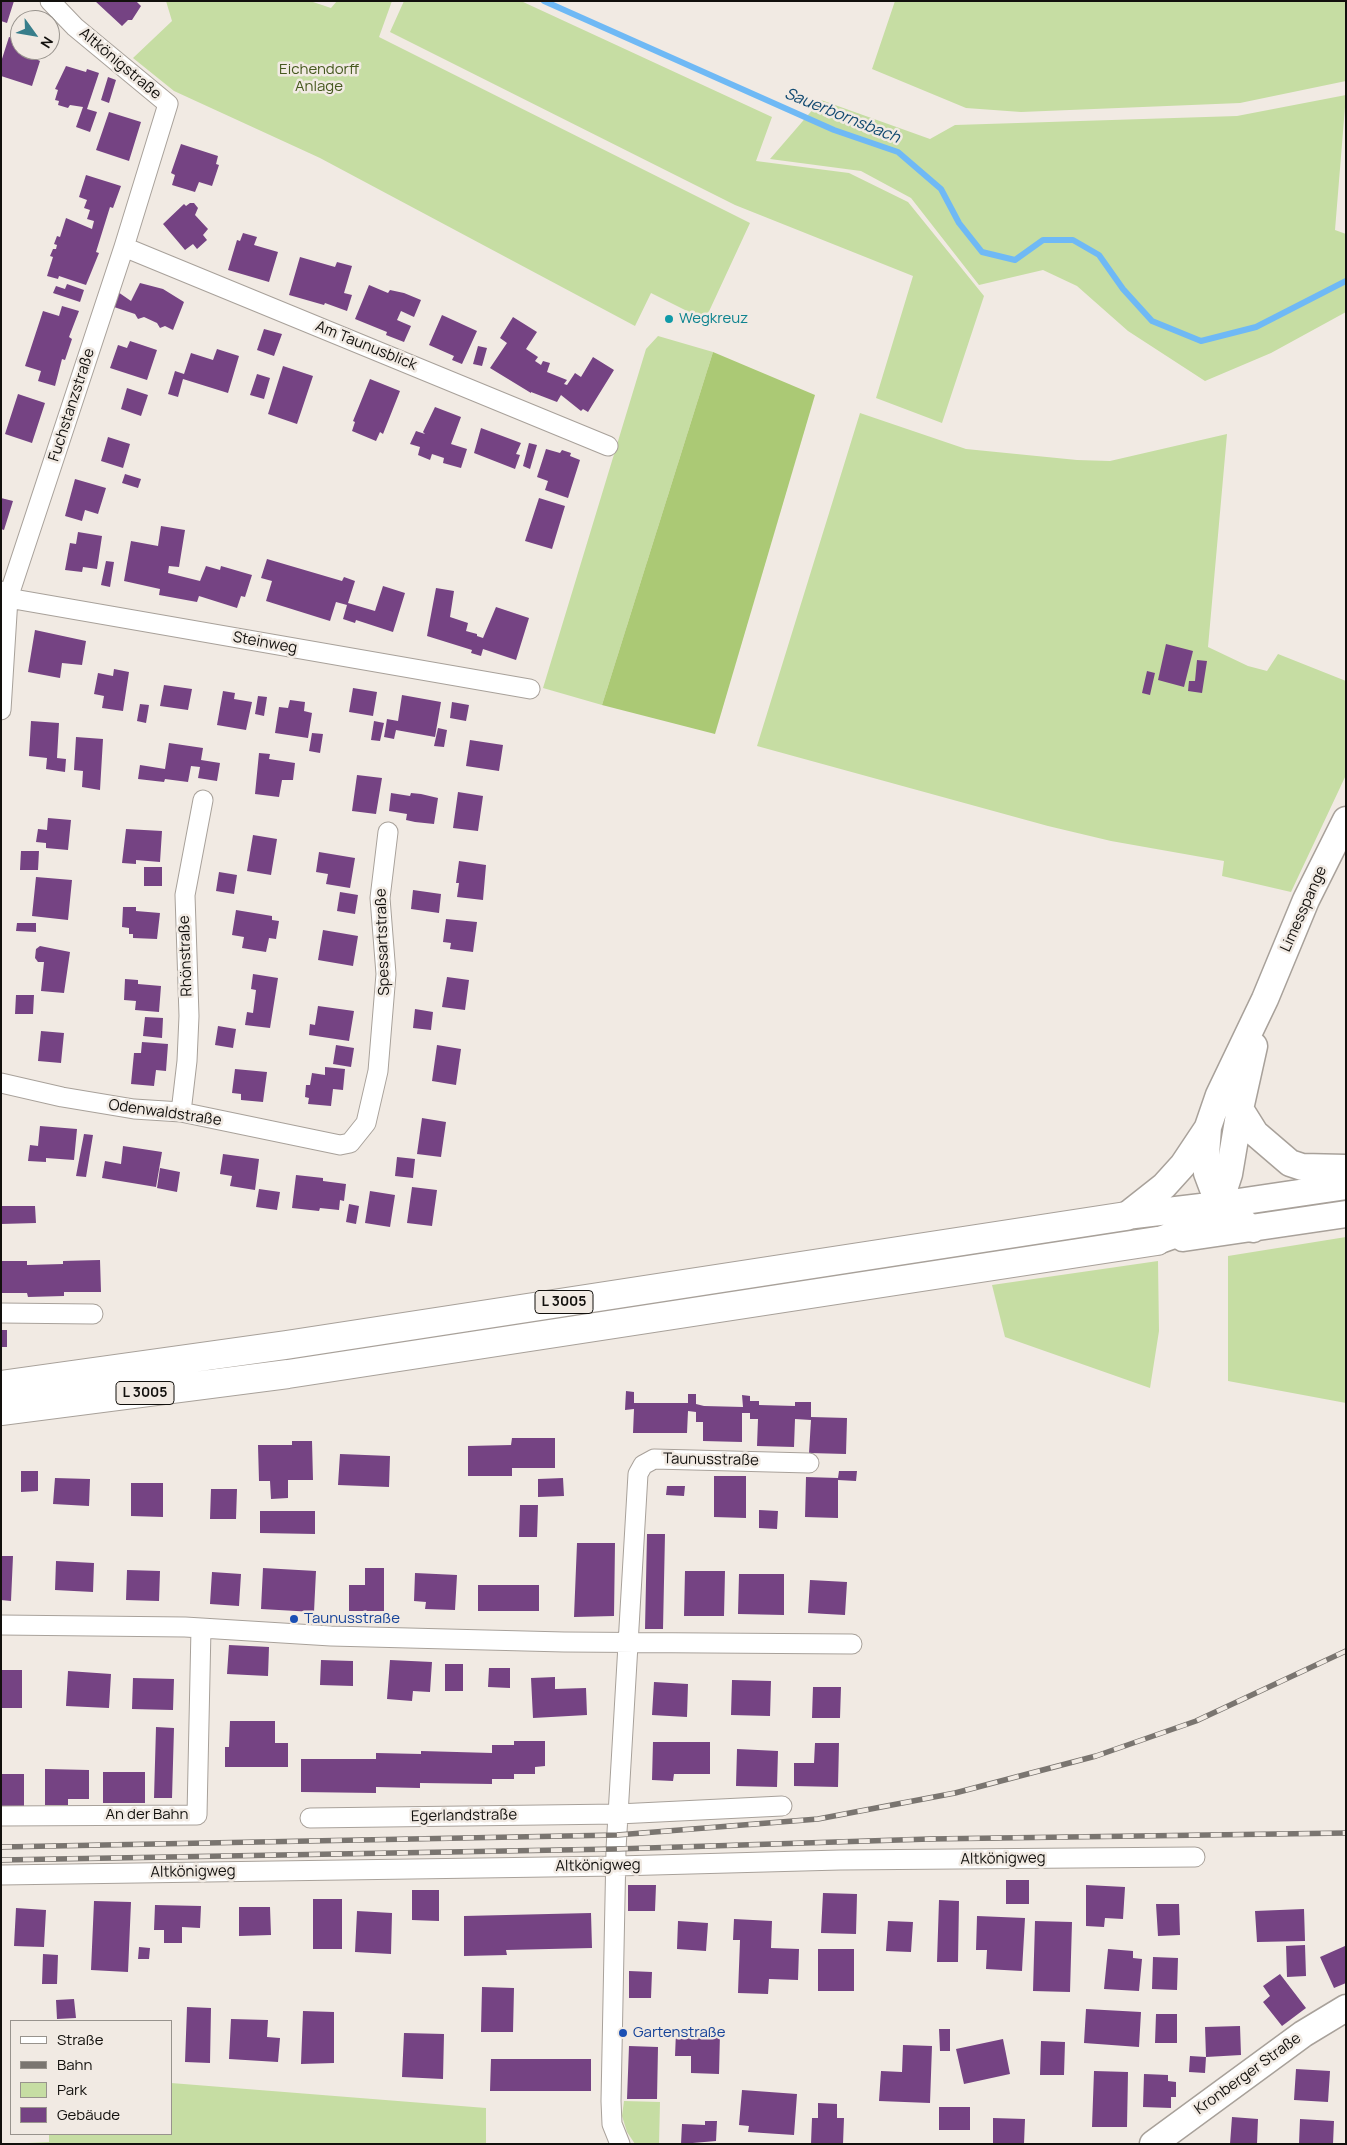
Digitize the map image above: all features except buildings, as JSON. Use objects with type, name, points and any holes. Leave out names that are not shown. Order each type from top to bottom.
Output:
[{"type":"highway","name":"L 3005","points":[[1,1385],[286,1346],[1126,1216]]},
{"type":"highway","name":"L 3005","points":[[1,1411],[288,1374],[1157,1241]]},
{"type":"main road","name":"Limesspange","points":[[1265,999],[1306,900],[1346,820]]},
{"type":"main road","points":[[1157,1241],[1193,1228],[1208,1218],[1219,1205],[1229,1174],[1240,1109],[1265,999]]},
{"type":"main road","points":[[1126,1216],[1164,1186],[1183,1165],[1208,1127],[1219,1095],[1265,999]]},
{"type":"main road","points":[[1240,1109],[1255,1133],[1290,1163],[1302,1167],[1346,1168]]},
{"type":"main road","points":[[1208,1127],[1207,1173],[1219,1205],[1253,1229]]},
{"type":"main road","name":"L 3005","points":[[1126,1216],[1219,1205],[1346,1186]]},
{"type":"main road","name":"L 3005","points":[[1157,1241],[1253,1229],[1346,1214]]},
{"type":"main road","name":"Kronberger Straße","points":[[1154,2144],[1302,2034],[1346,2008]]},
{"type":"street","name":"Altkönigstraße","points":[[50,1],[75,27],[168,104]]},
{"type":"street","name":"Fuchstanzstraße","points":[[1,710],[5,595],[124,247],[168,104]]},
{"type":"street","name":"Am Taunusblick","points":[[124,247],[608,446]]},
{"type":"street","name":"Steinweg","points":[[5,595],[530,689]]},
{"type":"street","name":"Rhönstraße","points":[[181,1112],[188,1061],[189,1016],[185,895],[203,800]]},
{"type":"street","name":"Spessartstraße","points":[[356,1139],[366,1123],[378,1071],[384,1022],[386,974],[380,898],[388,832]]},
{"type":"street","name":"Odenwaldstraße","points":[[1,1083],[62,1097],[116,1106],[181,1112],[340,1145],[350,1143],[356,1139]]},
{"type":"street","points":[[1,1313],[93,1314]]},
{"type":"street","name":"Taunusstraße","points":[[618,1866],[618,1814],[638,1474],[643,1465],[654,1459],[809,1463]]},
{"type":"street","points":[[1,1625],[201,1628],[330,1636],[852,1644]]},
{"type":"street","name":"An der Bahn","points":[[1,1816],[197,1815],[201,1628]]},
{"type":"street","points":[[618,1814],[782,1806]]},
{"type":"street","name":"Egerlandstraße","points":[[310,1818],[618,1814]]},
{"type":"street","name":"Altkönigweg","points":[[1,1875],[618,1866],[840,1860],[1195,1857]]},
{"type":"street","points":[[618,1866],[611,2101],[612,2124],[620,2144]]},
{"type":"green space","name":"Eichendorff Anlage","points":[[166,1],[310,1],[331,8],[337,1],[392,1],[379,37],[750,223],[705,320],[651,293],[635,326],[320,158],[174,91],[133,58],[172,21]]},
{"type":"green space","points":[[404,1],[521,1],[772,117],[756,161],[849,173],[908,202],[984,296],[942,423],[876,398],[913,276],[735,205],[390,32]]},
{"type":"green space","points":[[895,1],[1346,1],[1346,81],[1240,103],[1021,112],[966,108],[872,69]]},
{"type":"green space","points":[[1346,95],[1335,230],[1346,234],[1346,312],[1271,353],[1205,381],[1128,331],[1077,286],[1043,270],[979,285],[911,198],[861,171],[770,159],[821,100],[930,139],[955,125],[1237,116]]},
{"type":"green space","points":[[658,336],[713,352],[602,705],[543,688],[646,349]]},
{"type":"green space","points":[[713,352],[815,395],[715,734],[602,705]]},
{"type":"green space","points":[[860,413],[966,449],[1077,460],[1110,461],[1227,434],[1208,647],[1248,666],[1267,671],[1278,654],[1346,681],[1346,775],[1291,892],[1222,876],[1224,861],[1111,841],[1048,826],[757,746]]},
{"type":"green space","points":[[1346,1237],[1346,1403],[1228,1381],[1228,1256]]},
{"type":"green space","points":[[1158,1261],[1159,1331],[1150,1388],[1005,1337],[992,1285]]},
{"type":"green space","points":[[172,2083],[486,2108],[486,2144],[5,2144],[49,2142],[49,2135],[172,2135]]},
{"type":"green space","points":[[624,2101],[660,2102],[659,2144],[635,2144],[627,2132],[622,2116]]},
{"type":"waterway","name":"Sauerbornsbach","points":[[544,1],[834,130],[898,152],[941,189],[959,223],[982,252],[1015,260],[1043,240],[1073,240],[1099,255],[1123,289],[1152,321],[1201,341],[1256,327],[1346,281]]},
{"type":"railway","points":[[1,1847],[617,1835],[818,1819],[955,1793],[1096,1756],[1196,1721],[1346,1651]]},
{"type":"railway","points":[[1,1860],[616,1849],[930,1839],[1346,1833]]},
{"type":"place","name":"Wegkreuz","points":[[669,319]]},
{"type":"place","name":"Taunusstraße","points":[[294,1619]]},
{"type":"place","name":"Gartenstraße","points":[[623,2033]]}]
